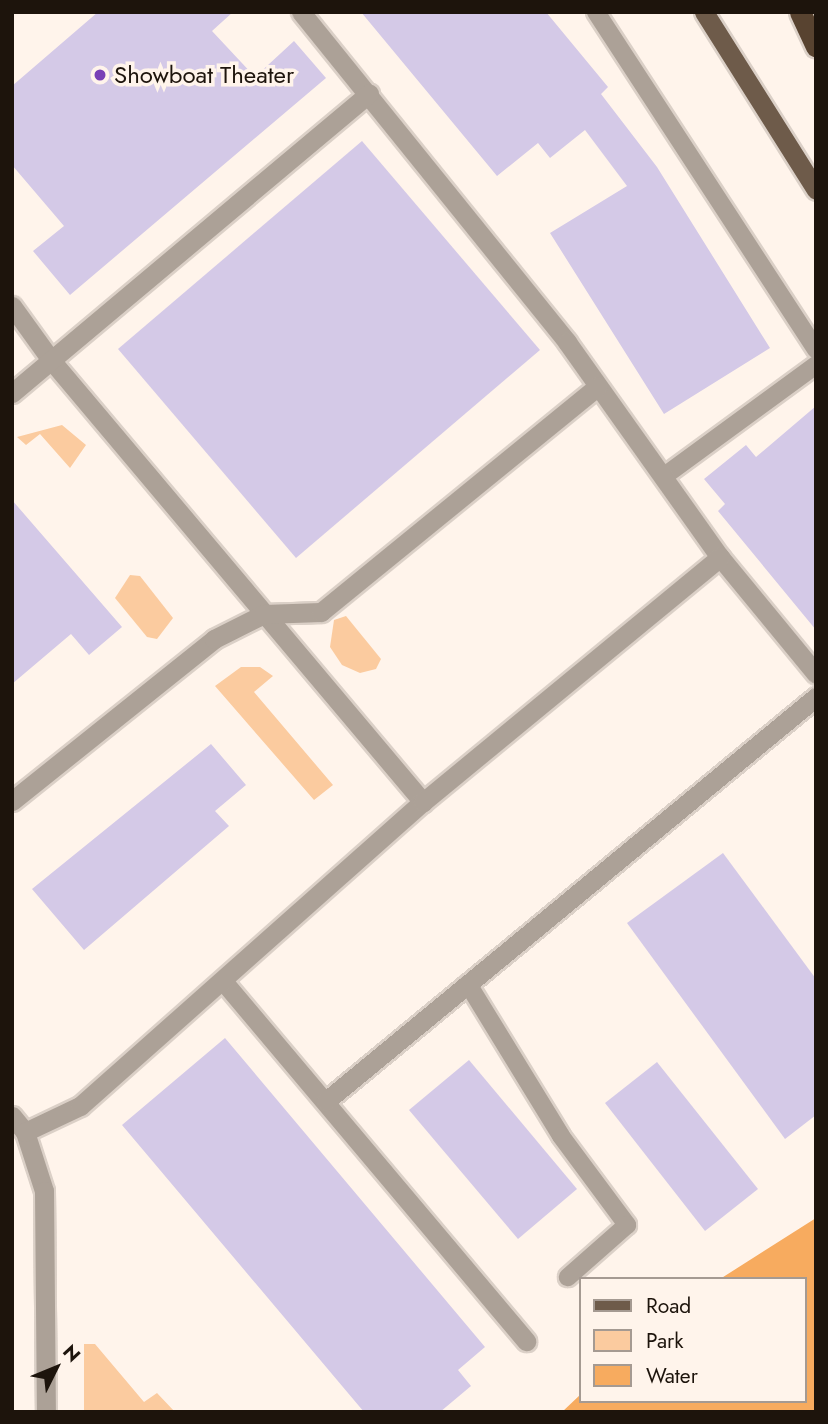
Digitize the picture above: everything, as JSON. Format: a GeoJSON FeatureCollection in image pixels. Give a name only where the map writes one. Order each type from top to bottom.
{"type":"FeatureCollection","features":[{"type":"Feature","properties":{"kind":"highway"},"geometry":{"type":"LineString","coordinates":[[800,12],[816,46]]}},
{"type":"Feature","properties":{"kind":"main road"},"geometry":{"type":"LineString","coordinates":[[704,12],[816,190]]}},
{"type":"Feature","properties":{"kind":"main road"},"geometry":{"type":"LineString","coordinates":[[809,12],[816,24]]}},
{"type":"Feature","properties":{"kind":"street"},"geometry":{"type":"LineString","coordinates":[[301,12],[369,93],[598,386],[720,557],[816,674]]}},
{"type":"Feature","properties":{"kind":"street"},"geometry":{"type":"LineString","coordinates":[[12,393],[369,93]]}},
{"type":"Feature","properties":{"kind":"street"},"geometry":{"type":"LineString","coordinates":[[12,306],[51,360],[424,802]]}},
{"type":"Feature","properties":{"kind":"street"},"geometry":{"type":"LineString","coordinates":[[12,801],[214,639],[264,614],[321,612],[598,386]]}},
{"type":"Feature","properties":{"kind":"street"},"geometry":{"type":"LineString","coordinates":[[46,1412],[44,1191],[18,1124],[80,1106],[424,802],[720,557]]}},
{"type":"Feature","properties":{"kind":"street"},"geometry":{"type":"LineString","coordinates":[[326,1101],[816,698]]}},
{"type":"Feature","properties":{"kind":"street"},"geometry":{"type":"LineString","coordinates":[[223,981],[526,1341]]}},
{"type":"Feature","properties":{"kind":"lane"},"geometry":{"type":"LineString","coordinates":[[596,12],[816,350]]}},
{"type":"Feature","properties":{"kind":"lane"},"geometry":{"type":"LineString","coordinates":[[663,477],[816,365]]}},
{"type":"Feature","properties":{"kind":"lane"},"geometry":{"type":"LineString","coordinates":[[468,984],[561,1136],[627,1226],[568,1277]]}},
{"type":"Feature","properties":{"kind":"green space"},"geometry":{"type":"Polygon","coordinates":[[[62,425],[86,445],[70,468],[40,434],[26,445],[17,437],[62,425]]]}},
{"type":"Feature","properties":{"kind":"green space"},"geometry":{"type":"Polygon","coordinates":[[[130,575],[140,576],[173,618],[157,639],[147,637],[115,598],[130,575]]]}},
{"type":"Feature","properties":{"kind":"green space"},"geometry":{"type":"Polygon","coordinates":[[[346,616],[381,659],[376,669],[360,673],[342,665],[330,647],[334,620],[346,616]]]}},
{"type":"Feature","properties":{"kind":"green space"},"geometry":{"type":"Polygon","coordinates":[[[241,667],[260,667],[273,676],[254,692],[333,785],[314,800],[215,686],[241,667]]]}},
{"type":"Feature","properties":{"kind":"green space"},"geometry":{"type":"Polygon","coordinates":[[[84,1344],[95,1344],[144,1402],[157,1393],[175,1412],[84,1412],[84,1344]]]}},
{"type":"Feature","properties":{"kind":"water"},"geometry":{"type":"Polygon","coordinates":[[[816,1218],[816,1412],[562,1412],[580,1395],[580,1403],[807,1403],[807,1277],[723,1277],[816,1218]]]}},
{"type":"Feature","properties":{"kind":"building"},"geometry":{"type":"Polygon","coordinates":[[[98,12],[233,12],[212,31],[255,77],[294,41],[326,78],[70,295],[33,251],[64,226],[12,165],[12,86],[98,12]]]}},
{"type":"Feature","properties":{"kind":"building"},"geometry":{"type":"Polygon","coordinates":[[[361,12],[546,12],[608,87],[601,94],[657,167],[770,348],[664,414],[550,233],[627,186],[585,130],[550,158],[538,143],[497,176],[361,12]]]}},
{"type":"Feature","properties":{"kind":"building"},"geometry":{"type":"Polygon","coordinates":[[[362,141],[540,350],[296,558],[118,349],[362,141]]]}},
{"type":"Feature","properties":{"kind":"building"},"geometry":{"type":"Polygon","coordinates":[[[816,406],[816,630],[718,511],[725,504],[704,479],[746,445],[756,457],[816,406]]]}},
{"type":"Feature","properties":{"kind":"building"},"geometry":{"type":"Polygon","coordinates":[[[12,500],[122,627],[89,655],[71,634],[12,684],[12,500]]]}},
{"type":"Feature","properties":{"kind":"building"},"geometry":{"type":"Polygon","coordinates":[[[211,744],[246,785],[215,811],[229,826],[84,950],[32,889],[211,744]]]}},
{"type":"Feature","properties":{"kind":"building"},"geometry":{"type":"Polygon","coordinates":[[[723,853],[816,979],[816,1115],[785,1139],[627,923],[723,853]]]}},
{"type":"Feature","properties":{"kind":"building"},"geometry":{"type":"Polygon","coordinates":[[[225,1038],[485,1347],[458,1370],[471,1386],[440,1412],[364,1412],[122,1125],[225,1038]]]}},
{"type":"Feature","properties":{"kind":"building"},"geometry":{"type":"Polygon","coordinates":[[[469,1060],[577,1189],[518,1239],[409,1110],[469,1060]]]}},
{"type":"Feature","properties":{"kind":"building"},"geometry":{"type":"Polygon","coordinates":[[[657,1062],[758,1189],[705,1231],[605,1103],[657,1062]]]}},
{"type":"Feature","properties":{"kind":"place","name":"Showboat Theater"},"geometry":{"type":"Point","coordinates":[100,75]}}]}
